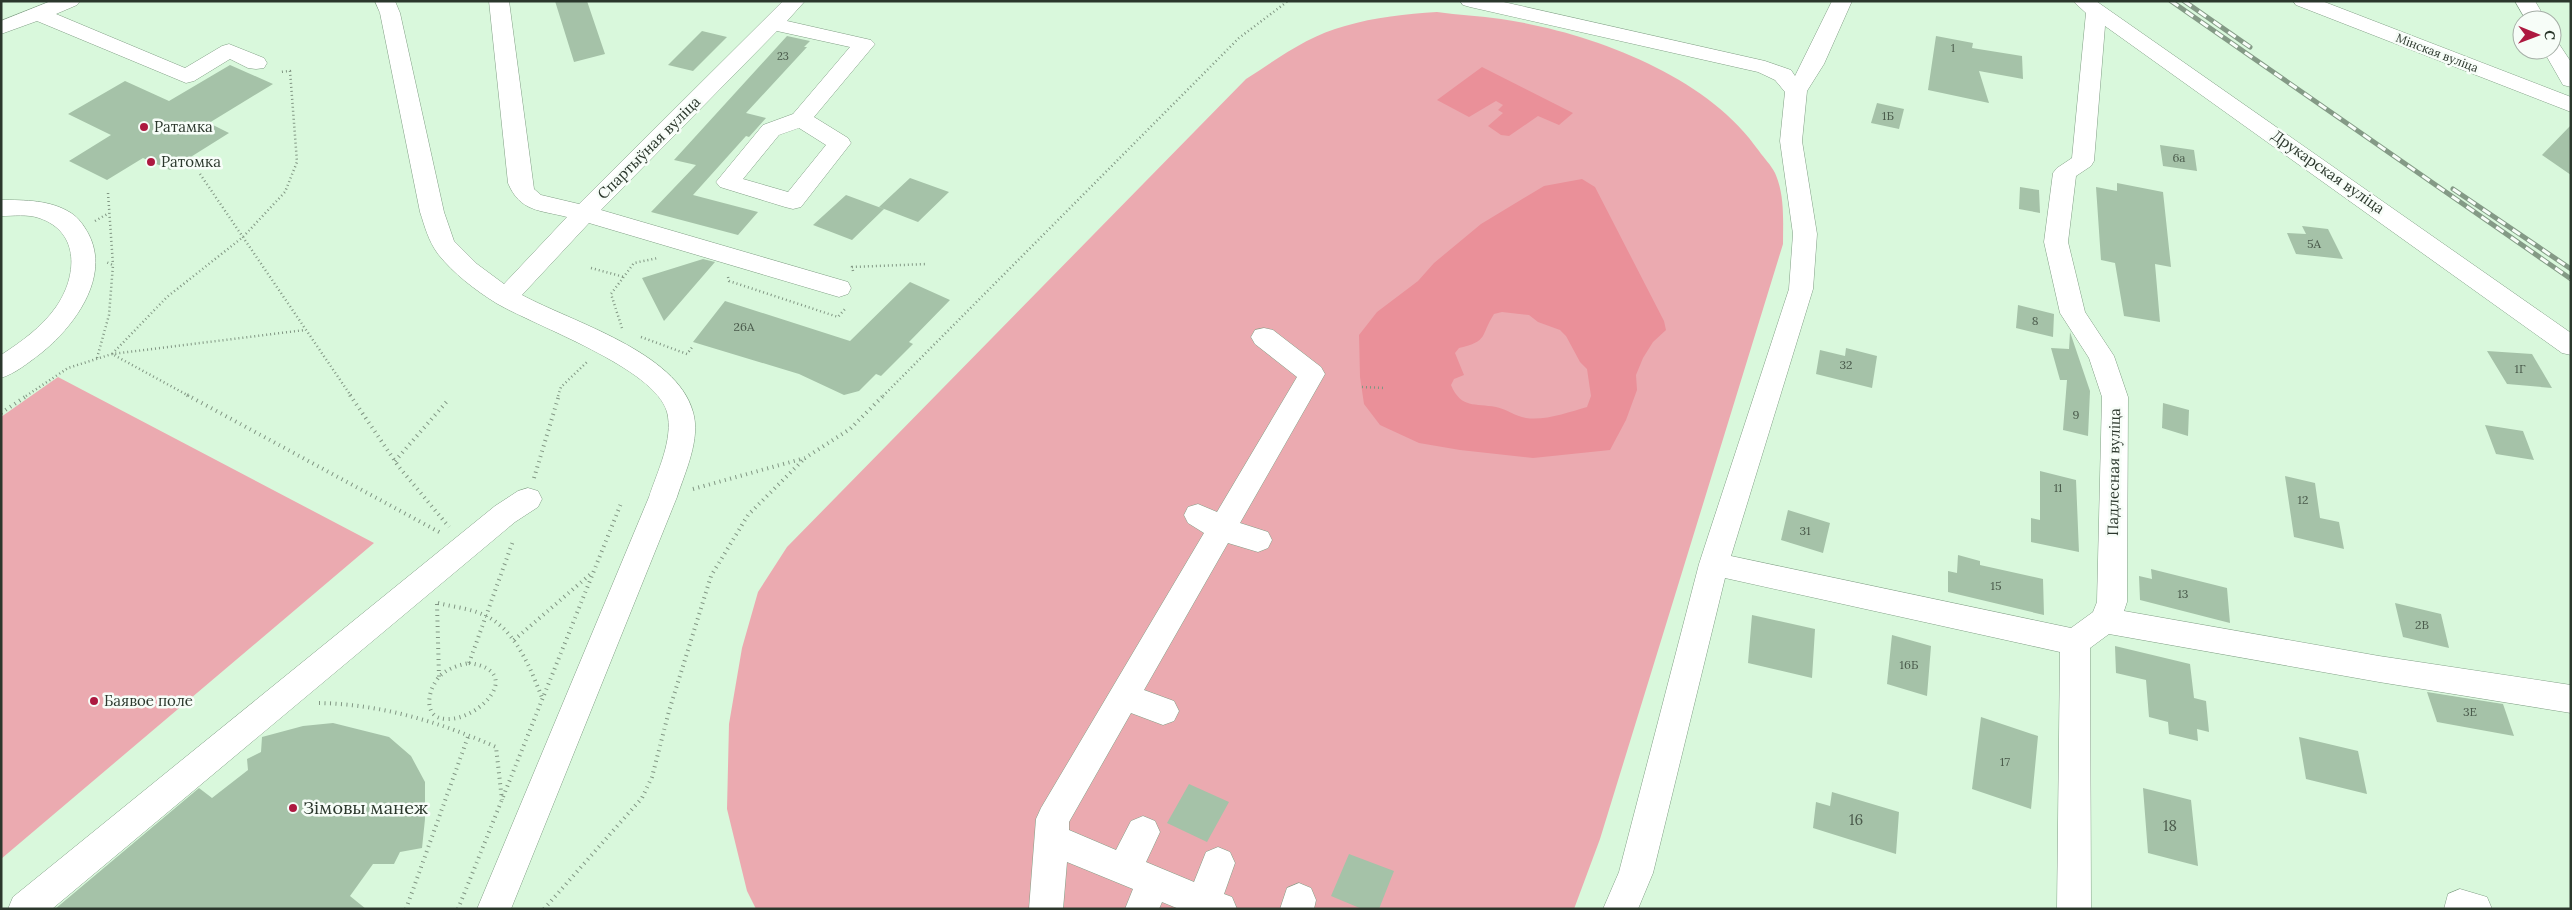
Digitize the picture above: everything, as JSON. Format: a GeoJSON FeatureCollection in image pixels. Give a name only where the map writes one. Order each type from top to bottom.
{"type":"FeatureCollection","features":[{"type":"Feature","properties":{"kind":"street"},"geometry":{"type":"LineString","coordinates":[[1,28],[70,1]]}},
{"type":"Feature","properties":{"kind":"street"},"geometry":{"type":"LineString","coordinates":[[385,1],[390,13],[432,212],[440,237],[456,258],[506,297],[613,338],[647,370],[663,382],[672,394],[680,411],[677,449],[664,497],[494,909]]}},
{"type":"Feature","properties":{"kind":"street"},"geometry":{"type":"LineString","coordinates":[[499,1],[520,183],[524,193],[533,201],[584,213],[847,290]]}},
{"type":"Feature","properties":{"kind":"street","name":"Спартыўная вуліца"},"geometry":{"type":"LineString","coordinates":[[506,297],[584,213],[795,1]]}},
{"type":"Feature","properties":{"kind":"street"},"geometry":{"type":"LineString","coordinates":[[1470,1],[1765,66],[1783,75],[1796,91]]}},
{"type":"Feature","properties":{"kind":"street"},"geometry":{"type":"LineString","coordinates":[[1620,909],[1636,873],[1714,564],[1801,289],[1805,234],[1790,141],[1796,91],[1813,64],[1842,1]]}},
{"type":"Feature","properties":{"kind":"street","name":"Мінская вуліца"},"geometry":{"type":"LineString","coordinates":[[2303,1],[2571,105]]}},
{"type":"Feature","properties":{"kind":"street","name":"Друкарская вуліца"},"geometry":{"type":"LineString","coordinates":[[2089,6],[2379,208],[2571,346]]}},
{"type":"Feature","properties":{"kind":"street","name":"Падлесная вуліца"},"geometry":{"type":"LineString","coordinates":[[2089,6],[2083,161],[2065,173],[2056,242],[2074,313],[2100,356],[2115,397],[2112,602],[2105,620]]}},
{"type":"Feature","properties":{"kind":"street"},"geometry":{"type":"LineString","coordinates":[[38,14],[186,76],[229,50],[256,63]]}},
{"type":"Feature","properties":{"kind":"street"},"geometry":{"type":"LineString","coordinates":[[772,24],[864,44],[801,119],[771,130],[728,182],[793,201],[840,143],[801,119]]}},
{"type":"Feature","properties":{"kind":"street"},"geometry":{"type":"LineString","coordinates":[[2559,60],[2571,80]]}},
{"type":"Feature","properties":{"kind":"street"},"geometry":{"type":"LineString","coordinates":[[1,208],[29,208],[48,212],[61,218],[75,232],[84,250],[82,281],[64,314],[28,350],[1,368]]}},
{"type":"Feature","properties":{"kind":"street"},"geometry":{"type":"LineString","coordinates":[[1046,909],[1053,819],[1074,763],[1124,697],[1210,522],[1312,374],[1264,337]]}},
{"type":"Feature","properties":{"kind":"street"},"geometry":{"type":"LineString","coordinates":[[25,909],[466,546],[528,499]]}},
{"type":"Feature","properties":{"kind":"street"},"geometry":{"type":"LineString","coordinates":[[1210,522],[1258,540]]}},
{"type":"Feature","properties":{"kind":"street"},"geometry":{"type":"LineString","coordinates":[[1714,564],[2075,642],[2105,620],[2369,667],[2571,699]]}},
{"type":"Feature","properties":{"kind":"street"},"geometry":{"type":"LineString","coordinates":[[2074,909],[2075,642]]}},
{"type":"Feature","properties":{"kind":"street"},"geometry":{"type":"LineString","coordinates":[[1124,697],[1163,711]]}},
{"type":"Feature","properties":{"kind":"street"},"geometry":{"type":"LineString","coordinates":[[1140,886],[1143,832]]}},
{"type":"Feature","properties":{"kind":"street"},"geometry":{"type":"LineString","coordinates":[[1051,839],[1140,886],[1212,905],[1218,863]]}},
{"type":"Feature","properties":{"kind":"street"},"geometry":{"type":"LineString","coordinates":[[2461,909],[2460,906],[2475,909]]}},
{"type":"Feature","properties":{"kind":"path"},"geometry":{"type":"LineString","coordinates":[[544,909],[642,798],[652,777],[669,711],[711,576],[748,515],[805,458],[850,429],[1239,38],[1288,1]]}},
{"type":"Feature","properties":{"kind":"path"},"geometry":{"type":"LineString","coordinates":[[112,354],[167,297],[243,237],[285,192],[297,162],[290,72],[279,72]]}},
{"type":"Feature","properties":{"kind":"path"},"geometry":{"type":"LineString","coordinates":[[200,174],[395,461],[466,546]]}},
{"type":"Feature","properties":{"kind":"path"},"geometry":{"type":"LineString","coordinates":[[96,358],[109,315],[113,265],[108,193]]}},
{"type":"Feature","properties":{"kind":"path"},"geometry":{"type":"LineString","coordinates":[[84,250],[113,265]]}},
{"type":"Feature","properties":{"kind":"path"},"geometry":{"type":"LineString","coordinates":[[469,663],[528,499],[561,387],[613,338],[611,294],[634,263],[659,258]]}},
{"type":"Feature","properties":{"kind":"path"},"geometry":{"type":"LineString","coordinates":[[726,272],[729,281],[838,317],[852,267],[927,264]]}},
{"type":"Feature","properties":{"kind":"path"},"geometry":{"type":"LineString","coordinates":[[592,268],[624,277]]}},
{"type":"Feature","properties":{"kind":"path"},"geometry":{"type":"LineString","coordinates":[[1,413],[68,368],[96,358],[112,354],[306,330]]}},
{"type":"Feature","properties":{"kind":"path"},"geometry":{"type":"LineString","coordinates":[[632,333],[687,354],[693,346]]}},
{"type":"Feature","properties":{"kind":"path"},"geometry":{"type":"LineString","coordinates":[[112,354],[466,546]]}},
{"type":"Feature","properties":{"kind":"path"},"geometry":{"type":"LineString","coordinates":[[1362,387],[1385,388]]}},
{"type":"Feature","properties":{"kind":"path"},"geometry":{"type":"LineString","coordinates":[[395,461],[449,399]]}},
{"type":"Feature","properties":{"kind":"path"},"geometry":{"type":"LineString","coordinates":[[664,497],[805,458]]}},
{"type":"Feature","properties":{"kind":"path"},"geometry":{"type":"LineString","coordinates":[[458,909],[622,501]]}},
{"type":"Feature","properties":{"kind":"path"},"geometry":{"type":"LineString","coordinates":[[514,640],[595,570]]}},
{"type":"Feature","properties":{"kind":"path"},"geometry":{"type":"LineString","coordinates":[[436,571],[439,677]]}},
{"type":"Feature","properties":{"kind":"path"},"geometry":{"type":"LineString","coordinates":[[437,603],[486,616],[514,640],[531,670],[543,700]]}},
{"type":"Feature","properties":{"kind":"path"},"geometry":{"type":"LineString","coordinates":[[469,663],[488,665],[493,671],[496,678],[491,696],[474,712],[452,719],[442,718],[430,709],[428,702],[433,685],[439,677],[458,665],[469,663]]}},
{"type":"Feature","properties":{"kind":"path"},"geometry":{"type":"LineString","coordinates":[[314,704],[331,703],[438,725],[469,734],[496,747],[502,800]]}},
{"type":"Feature","properties":{"kind":"path"},"geometry":{"type":"LineString","coordinates":[[438,725],[442,718]]}},
{"type":"Feature","properties":{"kind":"path"},"geometry":{"type":"LineString","coordinates":[[406,909],[469,734]]}},
{"type":"Feature","properties":{"kind":"shaded area"},"geometry":{"type":"Polygon","coordinates":[[[1437,12],[1501,19],[1572,34],[1644,61],[1678,79],[1709,100],[1737,124],[1773,170],[1778,181],[1782,199],[1783,244],[1600,839],[1574,909],[756,909],[747,891],[727,809],[729,724],[742,648],[758,592],[787,547],[1246,79],[1306,41],[1332,30],[1379,18],[1437,12]]]}},
{"type":"Feature","properties":{"kind":"shaded area"},"geometry":{"type":"Polygon","coordinates":[[[1482,67],[1573,113],[1559,125],[1538,116],[1509,136],[1501,135],[1488,126],[1503,113],[1498,110],[1503,105],[1496,101],[1469,117],[1437,100],[1482,67]]]}},
{"type":"Feature","properties":{"kind":"shaded area"},"geometry":{"type":"Polygon","coordinates":[[[1582,179],[1595,187],[1664,321],[1666,330],[1653,342],[1643,358],[1636,375],[1637,390],[1626,420],[1610,450],[1533,458],[1460,450],[1419,443],[1380,425],[1364,404],[1360,377],[1359,335],[1377,312],[1418,281],[1434,263],[1481,224],[1544,186],[1582,179]],[[1502,312],[1494,314],[1480,340],[1459,348],[1455,353],[1464,375],[1454,379],[1451,385],[1455,393],[1459,398],[1469,403],[1496,407],[1518,416],[1533,419],[1549,417],[1587,407],[1591,396],[1587,369],[1580,362],[1566,336],[1560,330],[1538,322],[1529,315],[1502,312]]]}},
{"type":"Feature","properties":{"kind":"shaded area","name":"Баявое поле"},"geometry":{"type":"Polygon","coordinates":[[[58,377],[374,543],[1,859],[1,417],[58,377]]]}},
{"type":"Feature","properties":{"kind":"building"},"geometry":{"type":"Polygon","coordinates":[[[555,1],[587,1],[605,54],[574,62],[555,1]]]}},
{"type":"Feature","properties":{"kind":"building"},"geometry":{"type":"Polygon","coordinates":[[[702,31],[727,37],[693,71],[668,65],[702,31]]]}},
{"type":"Feature","properties":{"kind":"building"},"geometry":{"type":"Polygon","coordinates":[[[787,36],[810,41],[804,47],[807,47],[746,113],[766,118],[749,137],[746,136],[693,195],[758,212],[738,235],[651,212],[696,165],[674,160],[787,36]]]}},
{"type":"Feature","properties":{"kind":"building"},"geometry":{"type":"Polygon","coordinates":[[[1936,36],[1973,43],[1972,48],[2022,56],[2023,79],[1979,71],[1989,103],[1928,90],[1936,36]]]}},
{"type":"Feature","properties":{"kind":"building"},"geometry":{"type":"Polygon","coordinates":[[[230,65],[273,84],[209,123],[229,133],[170,170],[143,158],[107,180],[69,161],[111,135],[68,114],[125,81],[169,101],[230,65]]]}},
{"type":"Feature","properties":{"kind":"building"},"geometry":{"type":"Polygon","coordinates":[[[1877,103],[1904,109],[1899,129],[1871,123],[1877,103]]]}},
{"type":"Feature","properties":{"kind":"building"},"geometry":{"type":"Polygon","coordinates":[[[2571,125],[2571,175],[2542,155],[2571,125]]]}},
{"type":"Feature","properties":{"kind":"building"},"geometry":{"type":"Polygon","coordinates":[[[2160,145],[2194,150],[2197,171],[2163,166],[2160,145]]]}},
{"type":"Feature","properties":{"kind":"building"},"geometry":{"type":"Polygon","coordinates":[[[910,178],[949,192],[918,222],[879,207],[910,178]]]}},
{"type":"Feature","properties":{"kind":"building"},"geometry":{"type":"Polygon","coordinates":[[[2117,183],[2163,192],[2171,267],[2155,264],[2160,322],[2124,316],[2115,263],[2101,260],[2096,187],[2117,191],[2117,183]]]}},
{"type":"Feature","properties":{"kind":"building"},"geometry":{"type":"Polygon","coordinates":[[[2020,187],[2039,190],[2040,213],[2019,209],[2020,187]]]}},
{"type":"Feature","properties":{"kind":"building"},"geometry":{"type":"Polygon","coordinates":[[[846,195],[884,209],[852,240],[813,225],[846,195]]]}},
{"type":"Feature","properties":{"kind":"building"},"geometry":{"type":"Polygon","coordinates":[[[2302,226],[2328,229],[2343,259],[2296,254],[2287,233],[2306,234],[2302,226]]]}},
{"type":"Feature","properties":{"kind":"building"},"geometry":{"type":"Polygon","coordinates":[[[703,259],[715,262],[664,321],[642,278],[703,259]]]}},
{"type":"Feature","properties":{"kind":"building"},"geometry":{"type":"Polygon","coordinates":[[[910,282],[950,300],[909,342],[913,344],[881,376],[876,374],[859,391],[844,395],[799,374],[693,342],[725,301],[850,341],[910,282]]]}},
{"type":"Feature","properties":{"kind":"building"},"geometry":{"type":"Polygon","coordinates":[[[2018,305],[2054,314],[2053,337],[2016,328],[2018,305]]]}},
{"type":"Feature","properties":{"kind":"building"},"geometry":{"type":"Polygon","coordinates":[[[2070,332],[2090,391],[2088,436],[2063,430],[2067,380],[2060,380],[2051,348],[2069,349],[2070,332]]]}},
{"type":"Feature","properties":{"kind":"building"},"geometry":{"type":"Polygon","coordinates":[[[1846,348],[1877,356],[1872,388],[1816,374],[1820,350],[1845,356],[1846,348]]]}},
{"type":"Feature","properties":{"kind":"building"},"geometry":{"type":"Polygon","coordinates":[[[2487,351],[2532,354],[2552,388],[2507,384],[2487,351]]]}},
{"type":"Feature","properties":{"kind":"building"},"geometry":{"type":"Polygon","coordinates":[[[2163,403],[2189,410],[2188,436],[2162,428],[2163,403]]]}},
{"type":"Feature","properties":{"kind":"building"},"geometry":{"type":"Polygon","coordinates":[[[2485,425],[2523,431],[2534,460],[2496,454],[2485,425]]]}},
{"type":"Feature","properties":{"kind":"building"},"geometry":{"type":"Polygon","coordinates":[[[2040,471],[2076,480],[2079,552],[2031,542],[2031,518],[2040,520],[2040,471]]]}},
{"type":"Feature","properties":{"kind":"building"},"geometry":{"type":"Polygon","coordinates":[[[2285,476],[2315,483],[2320,518],[2339,522],[2344,549],[2294,537],[2285,476]]]}},
{"type":"Feature","properties":{"kind":"building"},"geometry":{"type":"Polygon","coordinates":[[[1788,510],[1830,523],[1823,553],[1781,540],[1788,510]]]}},
{"type":"Feature","properties":{"kind":"building"},"geometry":{"type":"Polygon","coordinates":[[[1958,555],[1980,561],[1980,565],[2043,579],[2044,615],[1948,592],[1948,571],[1957,573],[1958,555]]]}},
{"type":"Feature","properties":{"kind":"building"},"geometry":{"type":"Polygon","coordinates":[[[2151,569],[2227,588],[2230,623],[2140,600],[2139,576],[2152,579],[2151,569]]]}},
{"type":"Feature","properties":{"kind":"building"},"geometry":{"type":"Polygon","coordinates":[[[2395,603],[2441,614],[2449,648],[2403,637],[2395,603]]]}},
{"type":"Feature","properties":{"kind":"building"},"geometry":{"type":"Polygon","coordinates":[[[1752,615],[1815,629],[1812,678],[1748,663],[1752,615]]]}},
{"type":"Feature","properties":{"kind":"building"},"geometry":{"type":"Polygon","coordinates":[[[1892,635],[1931,646],[1927,696],[1887,684],[1892,635]]]}},
{"type":"Feature","properties":{"kind":"building"},"geometry":{"type":"Polygon","coordinates":[[[2115,646],[2190,664],[2194,698],[2206,701],[2209,732],[2197,729],[2198,741],[2169,734],[2168,722],[2149,717],[2146,680],[2116,673],[2115,646]]]}},
{"type":"Feature","properties":{"kind":"building"},"geometry":{"type":"Polygon","coordinates":[[[2427,692],[2503,704],[2514,736],[2437,722],[2427,692]]]}},
{"type":"Feature","properties":{"kind":"building"},"geometry":{"type":"Polygon","coordinates":[[[1981,717],[2038,736],[2031,809],[1972,789],[1981,717]]]}},
{"type":"Feature","properties":{"kind":"building","name":"Зімовы манеж"},"geometry":{"type":"Polygon","coordinates":[[[333,723],[389,737],[411,756],[425,782],[425,819],[422,848],[400,852],[394,864],[373,864],[350,896],[366,909],[55,909],[199,788],[212,798],[248,770],[247,759],[261,752],[262,737],[303,726],[333,723]]]}},
{"type":"Feature","properties":{"kind":"building"},"geometry":{"type":"Polygon","coordinates":[[[2299,737],[2358,751],[2367,794],[2306,779],[2299,737]]]}},
{"type":"Feature","properties":{"kind":"building"},"geometry":{"type":"Polygon","coordinates":[[[1189,784],[1229,802],[1207,842],[1167,823],[1189,784]]]}},
{"type":"Feature","properties":{"kind":"building"},"geometry":{"type":"Polygon","coordinates":[[[2143,788],[2191,800],[2198,866],[2148,853],[2143,788]]]}},
{"type":"Feature","properties":{"kind":"building"},"geometry":{"type":"Polygon","coordinates":[[[1832,792],[1899,812],[1896,854],[1813,828],[1816,802],[1830,806],[1832,792]]]}},
{"type":"Feature","properties":{"kind":"building"},"geometry":{"type":"Polygon","coordinates":[[[1349,854],[1394,871],[1379,909],[1362,909],[1331,896],[1349,854]]]}},
{"type":"Feature","properties":{"kind":"railway"},"geometry":{"type":"LineString","coordinates":[[2171,1],[2571,279]]}},
{"type":"Feature","properties":{"kind":"railway"},"geometry":{"type":"LineString","coordinates":[[2184,1],[2250,47]]}},
{"type":"Feature","properties":{"kind":"railway"},"geometry":{"type":"LineString","coordinates":[[2453,189],[2571,269]]}},
{"type":"Feature","properties":{"kind":"place","name":"Ратамка"},"geometry":{"type":"Point","coordinates":[144,127]}},
{"type":"Feature","properties":{"kind":"place","name":"Ратомка"},"geometry":{"type":"Point","coordinates":[151,162]}},
{"type":"Feature","properties":{"kind":"place","name":"Баявое поле"},"geometry":{"type":"Point","coordinates":[94,701]}},
{"type":"Feature","properties":{"kind":"place","name":"Зімовы манеж"},"geometry":{"type":"Point","coordinates":[293,808]}}]}
